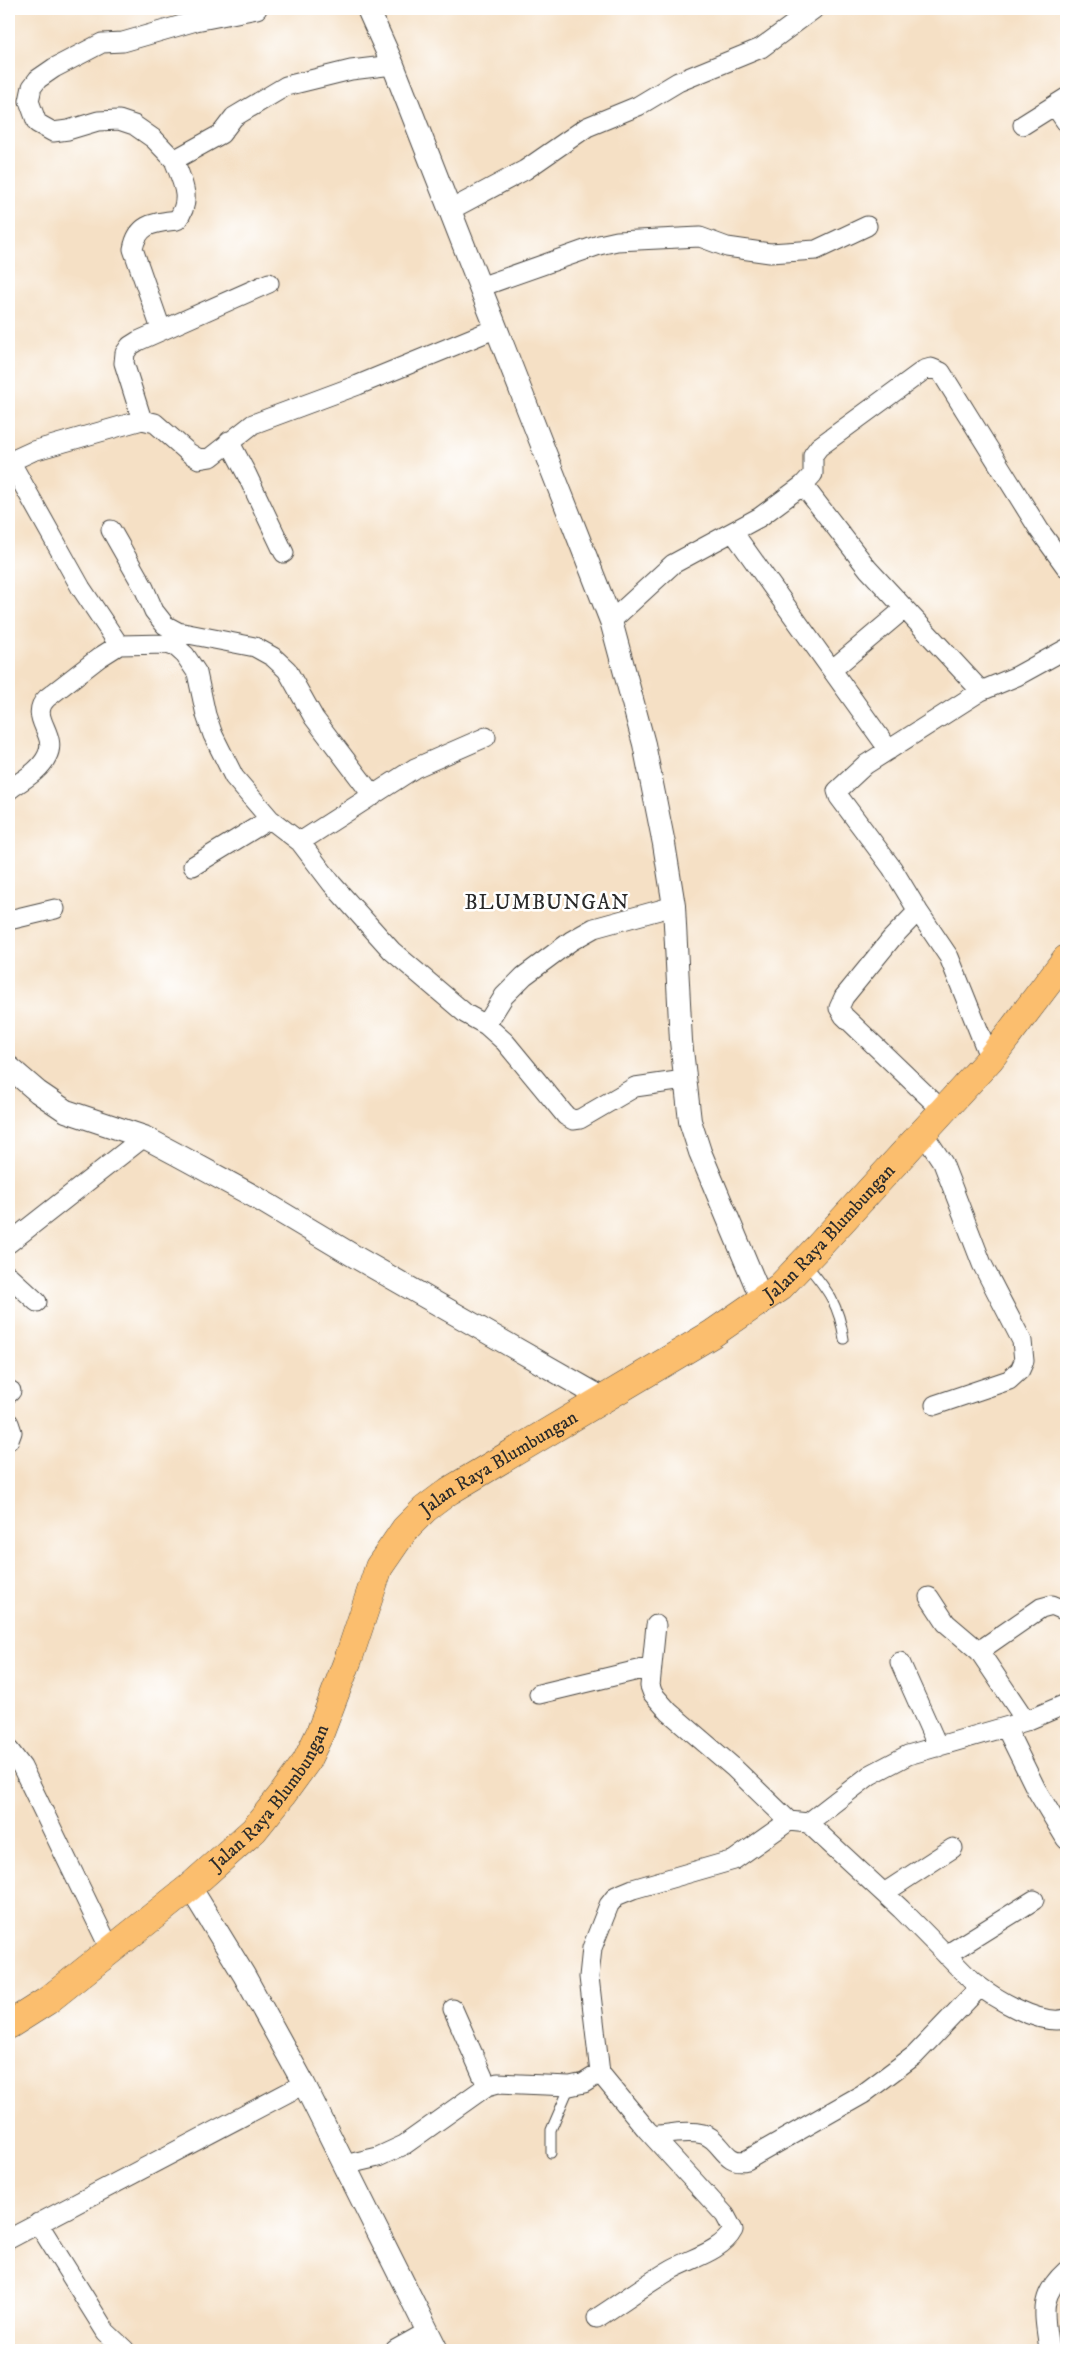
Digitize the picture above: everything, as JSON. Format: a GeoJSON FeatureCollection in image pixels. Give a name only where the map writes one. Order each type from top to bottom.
{"type":"FeatureCollection","features":[{"type":"Feature","properties":{"kind":"main road","name":"Jalan Raya Blumbungan"},"geometry":{"type":"LineString","coordinates":[[9,2025],[47,2001],[111,1951],[190,1887],[254,1830],[306,1762],[334,1698],[379,1567],[405,1529],[425,1509],[449,1491],[712,1334],[780,1287],[990,1059],[1066,959]]}},
{"type":"Feature","properties":{"kind":"street"},"geometry":{"type":"LineString","coordinates":[[161,329],[133,249],[135,240],[140,232],[151,223],[177,220],[184,211],[186,195],[174,160],[154,139],[134,125],[119,120],[98,121],[68,130],[53,132],[37,123],[29,101],[32,87],[38,79],[54,68],[102,43],[123,42],[196,21],[257,9]]}},
{"type":"Feature","properties":{"kind":"street"},"geometry":{"type":"LineString","coordinates":[[368,9],[393,65],[611,621],[632,694],[654,783],[674,906],[684,1080],[690,1121],[700,1152],[762,1300]]}},
{"type":"Feature","properties":{"kind":"street"},"geometry":{"type":"LineString","coordinates":[[450,210],[525,170],[587,127],[638,106],[678,82],[761,48],[814,9]]}},
{"type":"Feature","properties":{"kind":"street"},"geometry":{"type":"LineString","coordinates":[[174,160],[221,134],[239,113],[286,86],[351,70],[393,65]]}},
{"type":"Feature","properties":{"kind":"street"},"geometry":{"type":"LineString","coordinates":[[1023,125],[1061,102],[1066,122]]}},
{"type":"Feature","properties":{"kind":"street"},"geometry":{"type":"LineString","coordinates":[[480,286],[599,245],[617,241],[700,237],[727,247],[770,253],[816,250],[867,226]]}},
{"type":"Feature","properties":{"kind":"street"},"geometry":{"type":"LineString","coordinates":[[142,420],[124,363],[125,353],[130,346],[161,329],[269,283]]}},
{"type":"Feature","properties":{"kind":"street"},"geometry":{"type":"LineString","coordinates":[[119,645],[81,588],[9,462],[33,451],[142,420],[155,423],[189,453],[199,459],[211,457],[252,424],[358,385],[497,328]]}},
{"type":"Feature","properties":{"kind":"street"},"geometry":{"type":"LineString","coordinates":[[611,621],[673,564],[760,517],[803,485],[813,474],[813,455],[819,447],[924,370],[937,368],[1040,531],[1066,567]]}},
{"type":"Feature","properties":{"kind":"street"},"geometry":{"type":"LineString","coordinates":[[229,441],[284,554]]}},
{"type":"Feature","properties":{"kind":"street"},"geometry":{"type":"LineString","coordinates":[[803,485],[838,533],[904,609],[980,691]]}},
{"type":"Feature","properties":{"kind":"street"},"geometry":{"type":"LineString","coordinates":[[111,530],[144,588],[154,611],[165,624],[178,632],[254,647],[273,657],[287,670],[314,718],[373,796]]}},
{"type":"Feature","properties":{"kind":"street"},"geometry":{"type":"LineString","coordinates":[[733,532],[833,669],[889,750]]}},
{"type":"Feature","properties":{"kind":"street"},"geometry":{"type":"LineString","coordinates":[[833,669],[904,609]]}},
{"type":"Feature","properties":{"kind":"street"},"geometry":{"type":"LineString","coordinates":[[9,790],[35,771],[48,755],[50,746],[39,712],[41,703],[100,657],[119,645],[167,644],[185,655],[196,673],[213,735],[234,777],[270,819],[300,842],[332,884],[392,951],[466,1014],[486,1025],[505,1042],[566,1116],[573,1120],[580,1119],[635,1087],[684,1080]]}},
{"type":"Feature","properties":{"kind":"street"},"geometry":{"type":"LineString","coordinates":[[990,1059],[949,957],[892,868],[837,793],[844,782],[865,765],[980,691],[1017,676],[1066,649]]}},
{"type":"Feature","properties":{"kind":"street"},"geometry":{"type":"LineString","coordinates":[[300,842],[431,760],[486,737]]}},
{"type":"Feature","properties":{"kind":"street"},"geometry":{"type":"LineString","coordinates":[[193,866],[270,819]]}},
{"type":"Feature","properties":{"kind":"street"},"geometry":{"type":"LineString","coordinates":[[486,1025],[504,996],[524,976],[571,942],[594,928],[674,906]]}},
{"type":"Feature","properties":{"kind":"street"},"geometry":{"type":"LineString","coordinates":[[9,920],[55,910]]}},
{"type":"Feature","properties":{"kind":"street"},"geometry":{"type":"LineString","coordinates":[[918,911],[892,938],[844,997],[839,1008],[844,1016],[943,1111]]}},
{"type":"Feature","properties":{"kind":"street"},"geometry":{"type":"LineString","coordinates":[[9,1067],[38,1092],[66,1110],[144,1137],[257,1198],[359,1259],[604,1398]]}},
{"type":"Feature","properties":{"kind":"street"},"geometry":{"type":"LineString","coordinates":[[923,1133],[943,1163],[982,1264],[1022,1341],[1024,1361],[1020,1370],[1009,1380],[935,1405]]}},
{"type":"Feature","properties":{"kind":"street"},"geometry":{"type":"LineString","coordinates":[[9,1243],[144,1137]]}},
{"type":"Feature","properties":{"kind":"street"},"geometry":{"type":"LineString","coordinates":[[9,1276],[37,1302]]}},
{"type":"Feature","properties":{"kind":"street"},"geometry":{"type":"LineString","coordinates":[[9,1423],[12,1432],[9,1440]]}},
{"type":"Feature","properties":{"kind":"street"},"geometry":{"type":"LineString","coordinates":[[929,1597],[946,1624],[979,1651],[1026,1721]]}},
{"type":"Feature","properties":{"kind":"street"},"geometry":{"type":"LineString","coordinates":[[979,1651],[1041,1608],[1052,1605],[1066,1611]]}},
{"type":"Feature","properties":{"kind":"street"},"geometry":{"type":"LineString","coordinates":[[656,1625],[650,1686],[660,1703],[733,1767],[789,1821],[808,1823],[884,1893],[980,1987],[1040,2020],[1058,2021],[1066,2019]]}},
{"type":"Feature","properties":{"kind":"street"},"geometry":{"type":"LineString","coordinates":[[900,1662],[938,1747]]}},
{"type":"Feature","properties":{"kind":"street"},"geometry":{"type":"LineString","coordinates":[[539,1694],[651,1667]]}},
{"type":"Feature","properties":{"kind":"street"},"geometry":{"type":"LineString","coordinates":[[808,1823],[877,1771],[908,1755],[1006,1728],[1066,1704]]}},
{"type":"Feature","properties":{"kind":"street"},"geometry":{"type":"LineString","coordinates":[[1006,1728],[1036,1789],[1066,1839]]}},
{"type":"Feature","properties":{"kind":"street"},"geometry":{"type":"LineString","coordinates":[[9,1750],[22,1767],[111,1951]]}},
{"type":"Feature","properties":{"kind":"street"},"geometry":{"type":"LineString","coordinates":[[597,2318],[672,2269],[719,2245],[729,2237],[733,2230],[725,2215],[653,2136],[600,2073],[589,1977],[592,1948],[601,1919],[616,1896],[633,1888],[734,1860],[789,1821]]}},
{"type":"Feature","properties":{"kind":"street"},"geometry":{"type":"LineString","coordinates":[[884,1893],[954,1848]]}},
{"type":"Feature","properties":{"kind":"street"},"geometry":{"type":"LineString","coordinates":[[190,1887],[244,1975],[304,2084],[432,2341],[395,2350]]}},
{"type":"Feature","properties":{"kind":"street"},"geometry":{"type":"LineString","coordinates":[[946,1955],[1034,1900]]}},
{"type":"Feature","properties":{"kind":"street"},"geometry":{"type":"LineString","coordinates":[[653,2136],[702,2134],[711,2137],[730,2159],[739,2162],[747,2160],[863,2094],[915,2055],[980,1987]]}},
{"type":"Feature","properties":{"kind":"street"},"geometry":{"type":"LineString","coordinates":[[453,2009],[486,2086]]}},
{"type":"Feature","properties":{"kind":"street"},"geometry":{"type":"LineString","coordinates":[[344,2166],[378,2156],[404,2145],[486,2086],[498,2083],[570,2086],[584,2083],[600,2073]]}},
{"type":"Feature","properties":{"kind":"street"},"geometry":{"type":"LineString","coordinates":[[9,2239],[304,2084]]}},
{"type":"Feature","properties":{"kind":"street"},"geometry":{"type":"LineString","coordinates":[[38,2223],[106,2332],[125,2350]]}},
{"type":"Feature","properties":{"kind":"street"},"geometry":{"type":"LineString","coordinates":[[1049,2350],[1043,2306],[1046,2296],[1057,2279],[1066,2271]]}},
{"type":"Feature","properties":{"kind":"lane"},"geometry":{"type":"LineString","coordinates":[[804,1262],[829,1291],[841,1317],[844,1339]]}},
{"type":"Feature","properties":{"kind":"lane"},"geometry":{"type":"LineString","coordinates":[[551,2153],[551,2130],[570,2086]]}},
{"type":"Feature","properties":{"kind":"district","name":"BLUMBUNGAN"},"geometry":{"type":"Point","coordinates":[547,903]}}]}
